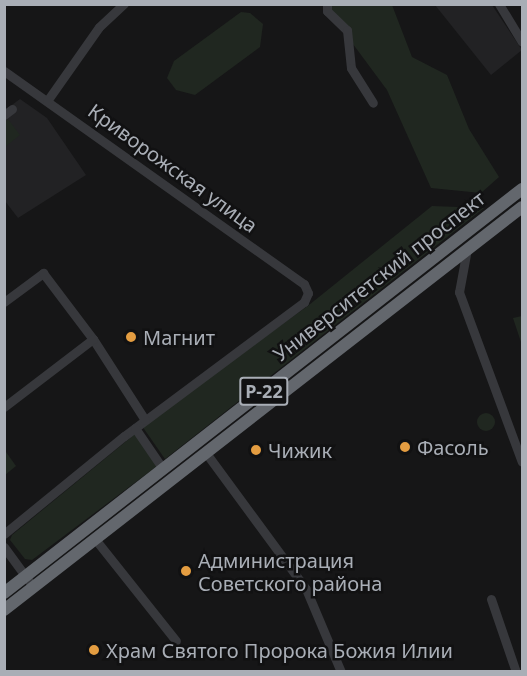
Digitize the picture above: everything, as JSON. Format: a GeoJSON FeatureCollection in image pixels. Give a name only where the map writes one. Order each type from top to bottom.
{"type":"FeatureCollection","features":[{"type":"Feature","properties":{"kind":"highway","name":"Университетский проспект"},"geometry":{"type":"LineString","coordinates":[[4,592],[522,189]]}},
{"type":"Feature","properties":{"kind":"highway","name":"Университетский проспект"},"geometry":{"type":"LineString","coordinates":[[4,610],[522,207]]}},
{"type":"Feature","properties":{"kind":"street"},"geometry":{"type":"LineString","coordinates":[[47,101],[99,27],[124,4]]}},
{"type":"Feature","properties":{"kind":"street"},"geometry":{"type":"LineString","coordinates":[[327,4],[327,11],[347,30],[351,68],[373,102]]}},
{"type":"Feature","properties":{"kind":"street"},"geometry":{"type":"LineString","coordinates":[[499,4],[522,42]]}},
{"type":"Feature","properties":{"kind":"street","name":"Криворожская улица"},"geometry":{"type":"LineString","coordinates":[[4,70],[304,284],[308,293],[304,302]]}},
{"type":"Feature","properties":{"kind":"street"},"geometry":{"type":"LineString","coordinates":[[467,249],[459,292],[522,462]]}},
{"type":"Feature","properties":{"kind":"street"},"geometry":{"type":"LineString","coordinates":[[4,302],[43,273],[93,339],[145,420]]}},
{"type":"Feature","properties":{"kind":"street","name":"Университетский проспект"},"geometry":{"type":"LineString","coordinates":[[4,534],[145,420],[304,302]]}},
{"type":"Feature","properties":{"kind":"street"},"geometry":{"type":"LineString","coordinates":[[4,407],[93,339]]}},
{"type":"Feature","properties":{"kind":"street"},"geometry":{"type":"LineString","coordinates":[[135,428],[164,469]]}},
{"type":"Feature","properties":{"kind":"street"},"geometry":{"type":"LineString","coordinates":[[206,453],[306,589],[341,672]]}},
{"type":"Feature","properties":{"kind":"street"},"geometry":{"type":"LineString","coordinates":[[95,539],[176,641]]}},
{"type":"Feature","properties":{"kind":"street"},"geometry":{"type":"LineString","coordinates":[[4,547],[34,587]]}},
{"type":"Feature","properties":{"kind":"street"},"geometry":{"type":"LineString","coordinates":[[491,599],[516,672]]}},
{"type":"Feature","properties":{"kind":"shaded area"},"geometry":{"type":"Polygon","coordinates":[[[324,5],[392,5],[412,57],[447,75],[469,129],[499,177],[481,193],[431,188],[387,90],[324,5]]]}},
{"type":"Feature","properties":{"kind":"shaded area"},"geometry":{"type":"Polygon","coordinates":[[[435,5],[492,5],[522,50],[491,75],[435,5]]]}},
{"type":"Feature","properties":{"kind":"shaded area"},"geometry":{"type":"Polygon","coordinates":[[[241,12],[250,13],[263,24],[260,47],[195,95],[176,90],[167,78],[174,61],[241,12]]]}},
{"type":"Feature","properties":{"kind":"shaded area"},"geometry":{"type":"Polygon","coordinates":[[[20,99],[47,118],[86,175],[18,218],[5,201],[5,110],[20,99]]]}},
{"type":"Feature","properties":{"kind":"shaded area"},"geometry":{"type":"Polygon","coordinates":[[[8,119],[20,135],[5,147],[5,122],[8,119]]]}},
{"type":"Feature","properties":{"kind":"shaded area"},"geometry":{"type":"Polygon","coordinates":[[[432,206],[484,208],[165,459],[142,426],[309,305],[432,206]]]}},
{"type":"Feature","properties":{"kind":"shaded area"},"geometry":{"type":"Polygon","coordinates":[[[522,316],[522,345],[513,318],[522,316]]]}},
{"type":"Feature","properties":{"kind":"shaded area"},"geometry":{"type":"Polygon","coordinates":[[[486,413],[492,416],[495,422],[492,428],[486,431],[480,428],[477,422],[480,416],[486,413]]]}},
{"type":"Feature","properties":{"kind":"shaded area"},"geometry":{"type":"Polygon","coordinates":[[[135,434],[157,466],[32,560],[25,559],[10,540],[12,535],[135,434]]]}},
{"type":"Feature","properties":{"kind":"shaded area"},"geometry":{"type":"Polygon","coordinates":[[[6,452],[16,466],[5,475],[4,453],[6,452]]]}},
{"type":"Feature","properties":{"kind":"place","name":"Магнит"},"geometry":{"type":"Point","coordinates":[131,337]}},
{"type":"Feature","properties":{"kind":"place","name":"Фасоль"},"geometry":{"type":"Point","coordinates":[405,447]}},
{"type":"Feature","properties":{"kind":"place","name":"Чижик"},"geometry":{"type":"Point","coordinates":[256,450]}},
{"type":"Feature","properties":{"kind":"place","name":"Администрация Советского района"},"geometry":{"type":"Point","coordinates":[186,571]}},
{"type":"Feature","properties":{"kind":"place","name":"Храм Святого Пророка Божия Илии"},"geometry":{"type":"Point","coordinates":[94,650]}}]}
